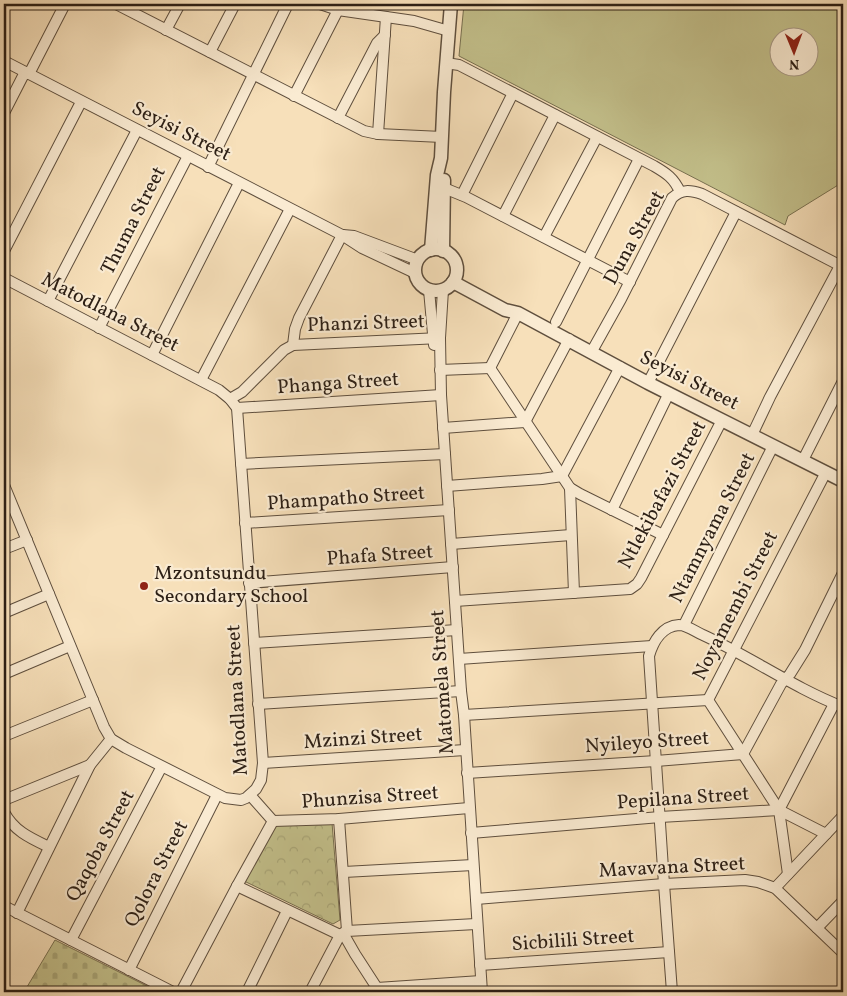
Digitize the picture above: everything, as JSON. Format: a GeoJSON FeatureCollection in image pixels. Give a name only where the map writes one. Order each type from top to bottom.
{"type":"FeatureCollection","features":[{"type":"Feature","properties":{"kind":"street"},"geometry":{"type":"LineString","coordinates":[[4,113],[65,4]]}},
{"type":"Feature","properties":{"kind":"street"},"geometry":{"type":"LineString","coordinates":[[166,30],[180,4]]}},
{"type":"Feature","properties":{"kind":"street"},"geometry":{"type":"LineString","coordinates":[[210,52],[235,4]]}},
{"type":"Feature","properties":{"kind":"street"},"geometry":{"type":"LineString","coordinates":[[208,167],[288,4]]}},
{"type":"Feature","properties":{"kind":"street"},"geometry":{"type":"LineString","coordinates":[[320,4],[338,10],[414,21],[449,31]]}},
{"type":"Feature","properties":{"kind":"street"},"geometry":{"type":"LineString","coordinates":[[437,250],[444,188],[441,158],[446,63],[452,4]]}},
{"type":"Feature","properties":{"kind":"street"},"geometry":{"type":"LineString","coordinates":[[122,5],[166,30],[364,131],[378,134],[442,138]]}},
{"type":"Feature","properties":{"kind":"street"},"geometry":{"type":"LineString","coordinates":[[294,96],[338,10]]}},
{"type":"Feature","properties":{"kind":"street"},"geometry":{"type":"LineString","coordinates":[[378,134],[386,17]]}},
{"type":"Feature","properties":{"kind":"street"},"geometry":{"type":"LineString","coordinates":[[338,118],[377,44],[385,35]]}},
{"type":"Feature","properties":{"kind":"street","name":"Seyisi Street"},"geometry":{"type":"LineString","coordinates":[[4,61],[415,274]]}},
{"type":"Feature","properties":{"kind":"street"},"geometry":{"type":"LineString","coordinates":[[446,63],[459,65],[640,158],[670,176],[676,182],[680,192]]}},
{"type":"Feature","properties":{"kind":"street"},"geometry":{"type":"LineString","coordinates":[[462,195],[513,93]]}},
{"type":"Feature","properties":{"kind":"street"},"geometry":{"type":"LineString","coordinates":[[4,252],[81,102]]}},
{"type":"Feature","properties":{"kind":"street"},"geometry":{"type":"LineString","coordinates":[[503,216],[555,115]]}},
{"type":"Feature","properties":{"kind":"street"},"geometry":{"type":"LineString","coordinates":[[48,301],[137,130]]}},
{"type":"Feature","properties":{"kind":"street"},"geometry":{"type":"LineString","coordinates":[[544,237],[598,137]]}},
{"type":"Feature","properties":{"kind":"street","name":"Thuma Street"},"geometry":{"type":"LineString","coordinates":[[98,328],[188,156]]}},
{"type":"Feature","properties":{"kind":"street"},"geometry":{"type":"LineString","coordinates":[[437,250],[436,175],[441,158]]}},
{"type":"Feature","properties":{"kind":"street"},"geometry":{"type":"LineString","coordinates":[[556,322],[640,158]]}},
{"type":"Feature","properties":{"kind":"street"},"geometry":{"type":"LineString","coordinates":[[152,355],[239,183]]}},
{"type":"Feature","properties":{"kind":"street"},"geometry":{"type":"LineString","coordinates":[[444,188],[462,195],[630,282]]}},
{"type":"Feature","properties":{"kind":"street","name":"Duna Street"},"geometry":{"type":"LineString","coordinates":[[592,352],[672,198],[680,192],[688,190],[702,194],[842,264]]}},
{"type":"Feature","properties":{"kind":"street"},"geometry":{"type":"LineString","coordinates":[[201,380],[290,209]]}},
{"type":"Feature","properties":{"kind":"street"},"geometry":{"type":"LineString","coordinates":[[648,382],[736,212]]}},
{"type":"Feature","properties":{"kind":"street","name":"Seyisi Street"},"geometry":{"type":"LineString","coordinates":[[342,235],[354,236],[418,260]]}},
{"type":"Feature","properties":{"kind":"street","name":"Phanzi Street"},"geometry":{"type":"LineString","coordinates":[[293,345],[295,329],[299,318],[342,235]]}},
{"type":"Feature","properties":{"kind":"street"},"geometry":{"type":"LineString","coordinates":[[437,250],[453,258],[457,270],[453,282],[443,290],[430,290],[418,282],[415,274],[418,260],[422,254],[437,250]]}},
{"type":"Feature","properties":{"kind":"street"},"geometry":{"type":"LineString","coordinates":[[752,435],[770,397],[842,264]]}},
{"type":"Feature","properties":{"kind":"street","name":"Seyisi Street"},"geometry":{"type":"LineString","coordinates":[[457,270],[470,282],[510,305],[518,313]]}},
{"type":"Feature","properties":{"kind":"street","name":"Matodlana Street"},"geometry":{"type":"LineString","coordinates":[[4,278],[219,390],[237,408],[263,763],[260,785],[250,795],[237,800],[225,798],[161,768],[111,739]]}},
{"type":"Feature","properties":{"kind":"street","name":"Seyisi Street"},"geometry":{"type":"LineString","coordinates":[[453,282],[506,310],[518,313],[569,339],[669,393],[843,481]]}},
{"type":"Feature","properties":{"kind":"street","name":"Matomela Street"},"geometry":{"type":"LineString","coordinates":[[430,290],[437,363],[440,370],[482,992]]}},
{"type":"Feature","properties":{"kind":"street","name":"Matomela Street"},"geometry":{"type":"LineString","coordinates":[[436,339],[443,290]]}},
{"type":"Feature","properties":{"kind":"street"},"geometry":{"type":"LineString","coordinates":[[486,368],[518,313]]}},
{"type":"Feature","properties":{"kind":"street","name":"Phanzi Street"},"geometry":{"type":"LineString","coordinates":[[230,399],[242,392],[284,350],[293,345],[436,339]]}},
{"type":"Feature","properties":{"kind":"street"},"geometry":{"type":"LineString","coordinates":[[525,422],[569,339]]}},
{"type":"Feature","properties":{"kind":"street"},"geometry":{"type":"LineString","coordinates":[[447,486],[548,479],[562,476],[620,367]]}},
{"type":"Feature","properties":{"kind":"street"},"geometry":{"type":"LineString","coordinates":[[440,370],[486,368]]}},
{"type":"Feature","properties":{"kind":"street"},"geometry":{"type":"LineString","coordinates":[[486,368],[570,488],[663,535]]}},
{"type":"Feature","properties":{"kind":"street"},"geometry":{"type":"LineString","coordinates":[[803,460],[843,381]]}},
{"type":"Feature","properties":{"kind":"street"},"geometry":{"type":"LineString","coordinates":[[612,510],[669,393]]}},
{"type":"Feature","properties":{"kind":"street","name":"Phanga Street"},"geometry":{"type":"LineString","coordinates":[[237,408],[441,395]]}},
{"type":"Feature","properties":{"kind":"street","name":"Ntlekibafazi Street"},"geometry":{"type":"LineString","coordinates":[[455,600],[630,589],[641,578],[722,420]]}},
{"type":"Feature","properties":{"kind":"street"},"geometry":{"type":"LineString","coordinates":[[443,428],[525,422]]}},
{"type":"Feature","properties":{"kind":"street","name":"Ntamnyama Street"},"geometry":{"type":"LineString","coordinates":[[684,626],[773,446]]}},
{"type":"Feature","properties":{"kind":"street"},"geometry":{"type":"LineString","coordinates":[[241,464],[445,454]]}},
{"type":"Feature","properties":{"kind":"street","name":"Noyamembi Street"},"geometry":{"type":"LineString","coordinates":[[464,715],[708,700],[826,472]]}},
{"type":"Feature","properties":{"kind":"street"},"geometry":{"type":"LineString","coordinates":[[4,486],[70,646],[111,739],[90,765],[17,913]]}},
{"type":"Feature","properties":{"kind":"street"},"geometry":{"type":"LineString","coordinates":[[570,488],[574,593]]}},
{"type":"Feature","properties":{"kind":"street","name":"Phampatho Street"},"geometry":{"type":"LineString","coordinates":[[245,523],[449,510]]}},
{"type":"Feature","properties":{"kind":"street"},"geometry":{"type":"LineString","coordinates":[[451,544],[571,535]]}},
{"type":"Feature","properties":{"kind":"street"},"geometry":{"type":"LineString","coordinates":[[4,549],[27,540]]}},
{"type":"Feature","properties":{"kind":"street","name":"Phafa Street"},"geometry":{"type":"LineString","coordinates":[[249,583],[453,568]]}},
{"type":"Feature","properties":{"kind":"street"},"geometry":{"type":"LineString","coordinates":[[743,754],[805,650],[843,573]]}},
{"type":"Feature","properties":{"kind":"street"},"geometry":{"type":"LineString","coordinates":[[4,613],[49,594]]}},
{"type":"Feature","properties":{"kind":"street"},"geometry":{"type":"LineString","coordinates":[[672,992],[649,656],[652,646],[664,630],[670,627],[684,626],[733,649],[839,706]]}},
{"type":"Feature","properties":{"kind":"street"},"geometry":{"type":"LineString","coordinates":[[254,643],[457,630]]}},
{"type":"Feature","properties":{"kind":"street"},"geometry":{"type":"LineString","coordinates":[[4,674],[70,646]]}},
{"type":"Feature","properties":{"kind":"street"},"geometry":{"type":"LineString","coordinates":[[459,659],[652,646]]}},
{"type":"Feature","properties":{"kind":"street"},"geometry":{"type":"LineString","coordinates":[[258,704],[461,692]]}},
{"type":"Feature","properties":{"kind":"street"},"geometry":{"type":"LineString","coordinates":[[4,736],[93,700]]}},
{"type":"Feature","properties":{"kind":"street"},"geometry":{"type":"LineString","coordinates":[[708,700],[779,810],[788,874]]}},
{"type":"Feature","properties":{"kind":"street","name":"Pepilana Street"},"geometry":{"type":"LineString","coordinates":[[471,833],[660,817],[779,810],[839,706]]}},
{"type":"Feature","properties":{"kind":"street","name":"Mzinzi Street"},"geometry":{"type":"LineString","coordinates":[[263,763],[466,750]]}},
{"type":"Feature","properties":{"kind":"street","name":"Nyileyo Street"},"geometry":{"type":"LineString","coordinates":[[467,773],[656,762],[743,754]]}},
{"type":"Feature","properties":{"kind":"street"},"geometry":{"type":"LineString","coordinates":[[4,800],[90,765]]}},
{"type":"Feature","properties":{"kind":"street","name":"Qaqoba Street"},"geometry":{"type":"LineString","coordinates":[[71,940],[161,768]]}},
{"type":"Feature","properties":{"kind":"street","name":"Qolora Street"},"geometry":{"type":"LineString","coordinates":[[129,970],[217,795]]}},
{"type":"Feature","properties":{"kind":"street"},"geometry":{"type":"LineString","coordinates":[[181,992],[273,821],[250,795]]}},
{"type":"Feature","properties":{"kind":"street","name":"Phunzisa Street"},"geometry":{"type":"LineString","coordinates":[[273,821],[339,819],[469,808]]}},
{"type":"Feature","properties":{"kind":"street"},"geometry":{"type":"LineString","coordinates":[[779,810],[826,834]]}},
{"type":"Feature","properties":{"kind":"street"},"geometry":{"type":"LineString","coordinates":[[4,812],[8,820],[18,830],[49,847]]}},
{"type":"Feature","properties":{"kind":"street"},"geometry":{"type":"LineString","coordinates":[[775,888],[843,816]]}},
{"type":"Feature","properties":{"kind":"street"},"geometry":{"type":"LineString","coordinates":[[310,992],[343,933],[344,872],[339,819]]}},
{"type":"Feature","properties":{"kind":"street"},"geometry":{"type":"LineString","coordinates":[[344,872],[472,865]]}},
{"type":"Feature","properties":{"kind":"street","name":"Mavavana Street"},"geometry":{"type":"LineString","coordinates":[[476,899],[664,884],[745,880],[775,888],[843,953]]}},
{"type":"Feature","properties":{"kind":"street"},"geometry":{"type":"LineString","coordinates":[[237,886],[287,911],[343,933],[476,924]]}},
{"type":"Feature","properties":{"kind":"street"},"geometry":{"type":"LineString","coordinates":[[817,928],[843,901]]}},
{"type":"Feature","properties":{"kind":"street"},"geometry":{"type":"LineString","coordinates":[[4,906],[173,992]]}},
{"type":"Feature","properties":{"kind":"street"},"geometry":{"type":"LineString","coordinates":[[247,992],[287,911]]}},
{"type":"Feature","properties":{"kind":"street"},"geometry":{"type":"LineString","coordinates":[[343,933],[375,990],[481,981]]}},
{"type":"Feature","properties":{"kind":"street","name":"Sicbilili Street"},"geometry":{"type":"LineString","coordinates":[[480,965],[669,952]]}},
{"type":"Feature","properties":{"kind":"green space"},"geometry":{"type":"Polygon","coordinates":[[[464,4],[843,4],[843,182],[788,216],[785,225],[459,56],[464,4]]]}},
{"type":"Feature","properties":{"kind":"green space"},"geometry":{"type":"Polygon","coordinates":[[[332,823],[340,920],[333,924],[244,881],[275,825],[332,823]]]}},
{"type":"Feature","properties":{"kind":"green space"},"geometry":{"type":"Polygon","coordinates":[[[55,940],[159,992],[24,992],[55,940]]]}},
{"type":"Feature","properties":{"kind":"place","name":"Mzontsundu Secondary School"},"geometry":{"type":"Point","coordinates":[144,586]}}]}
